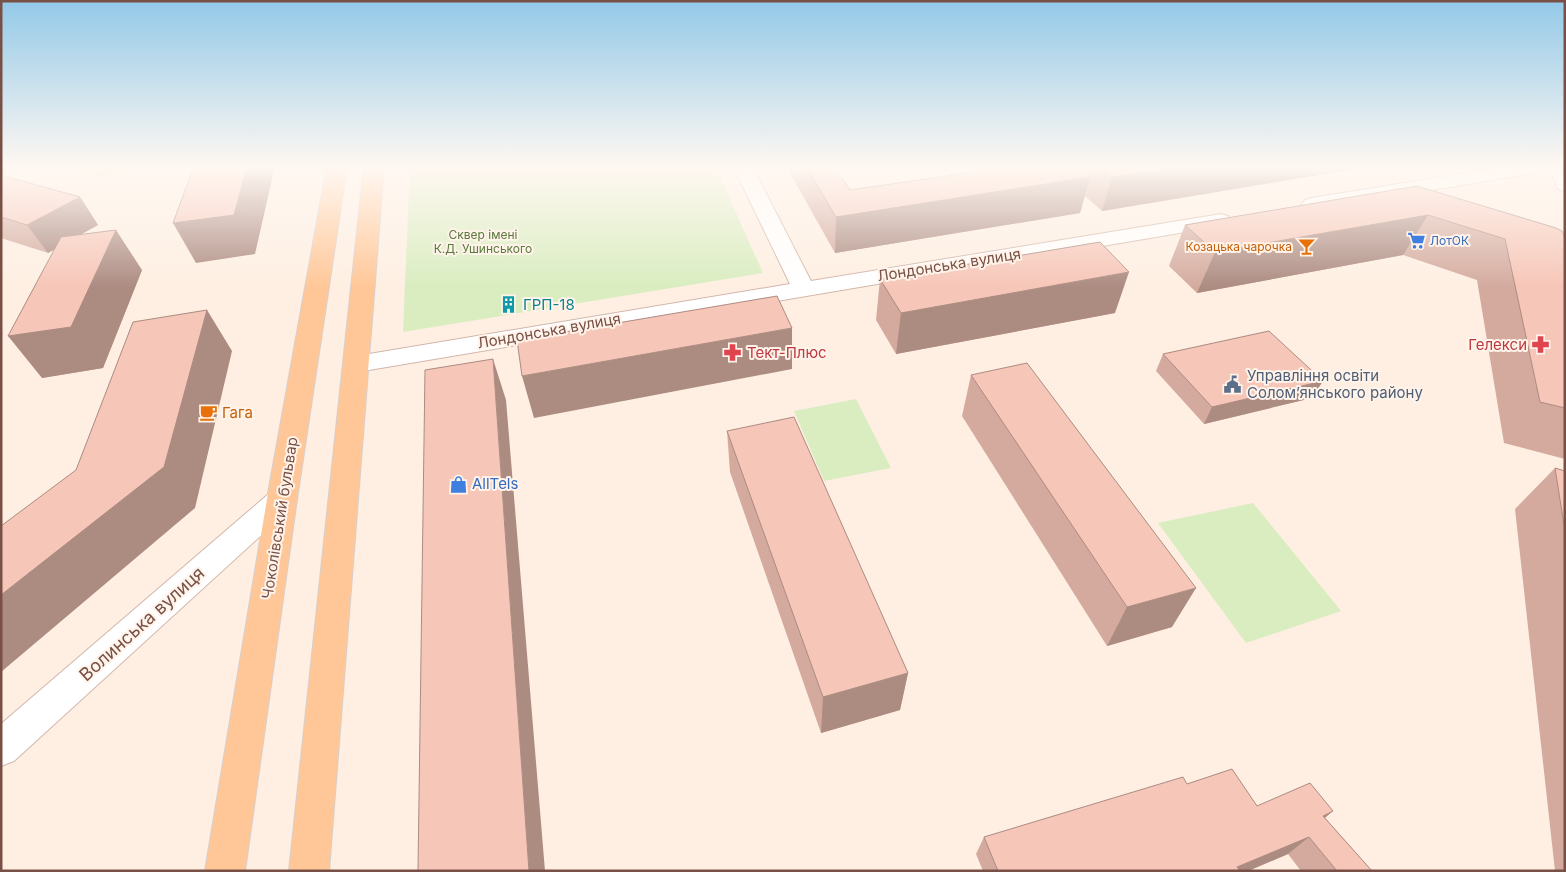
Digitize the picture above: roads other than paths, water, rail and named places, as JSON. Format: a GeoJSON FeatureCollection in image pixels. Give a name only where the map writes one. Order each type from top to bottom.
{"type":"FeatureCollection","features":[{"type":"Feature","properties":{"kind":"main road","name":"Чоколівський бульвар"},"geometry":{"type":"LineString","coordinates":[[225,871],[282,499],[330,207]]}},
{"type":"Feature","properties":{"kind":"main road"},"geometry":{"type":"LineString","coordinates":[[309,871],[371,207]]}},
{"type":"Feature","properties":{"kind":"street"},"geometry":{"type":"LineString","coordinates":[[763,207],[804,288]]}},
{"type":"Feature","properties":{"kind":"street","name":"Лондонська вулиця"},"geometry":{"type":"LineString","coordinates":[[357,364],[804,288],[1240,217]]}},
{"type":"Feature","properties":{"kind":"street","name":"Волинська вулиця"},"geometry":{"type":"LineString","coordinates":[[1,748],[282,499]]}},
{"type":"Feature","properties":{"kind":"place","name":"ЛотОК"},"geometry":{"type":"Point","coordinates":[1416,241]}},
{"type":"Feature","properties":{"kind":"place","name":"Козацька чарочка"},"geometry":{"type":"Point","coordinates":[1306,247]}},
{"type":"Feature","properties":{"kind":"place","name":"ГРП-18"},"geometry":{"type":"Point","coordinates":[509,305]}},
{"type":"Feature","properties":{"kind":"place","name":"Гелекси"},"geometry":{"type":"Point","coordinates":[1541,345]}},
{"type":"Feature","properties":{"kind":"place","name":"Тект-Плюс"},"geometry":{"type":"Point","coordinates":[733,353]}},
{"type":"Feature","properties":{"kind":"place","name":"Управління освіти Солом’янського району"},"geometry":{"type":"Point","coordinates":[1233,385]}},
{"type":"Feature","properties":{"kind":"place","name":"Гага"},"geometry":{"type":"Point","coordinates":[208,413]}},
{"type":"Feature","properties":{"kind":"place","name":"AllTels"},"geometry":{"type":"Point","coordinates":[458,484]}},
{"type":"Feature","properties":{"kind":"park label","name":"Сквер імені К.Д. Ушинського"},"geometry":{"type":"Point","coordinates":[483,242]}}]}
